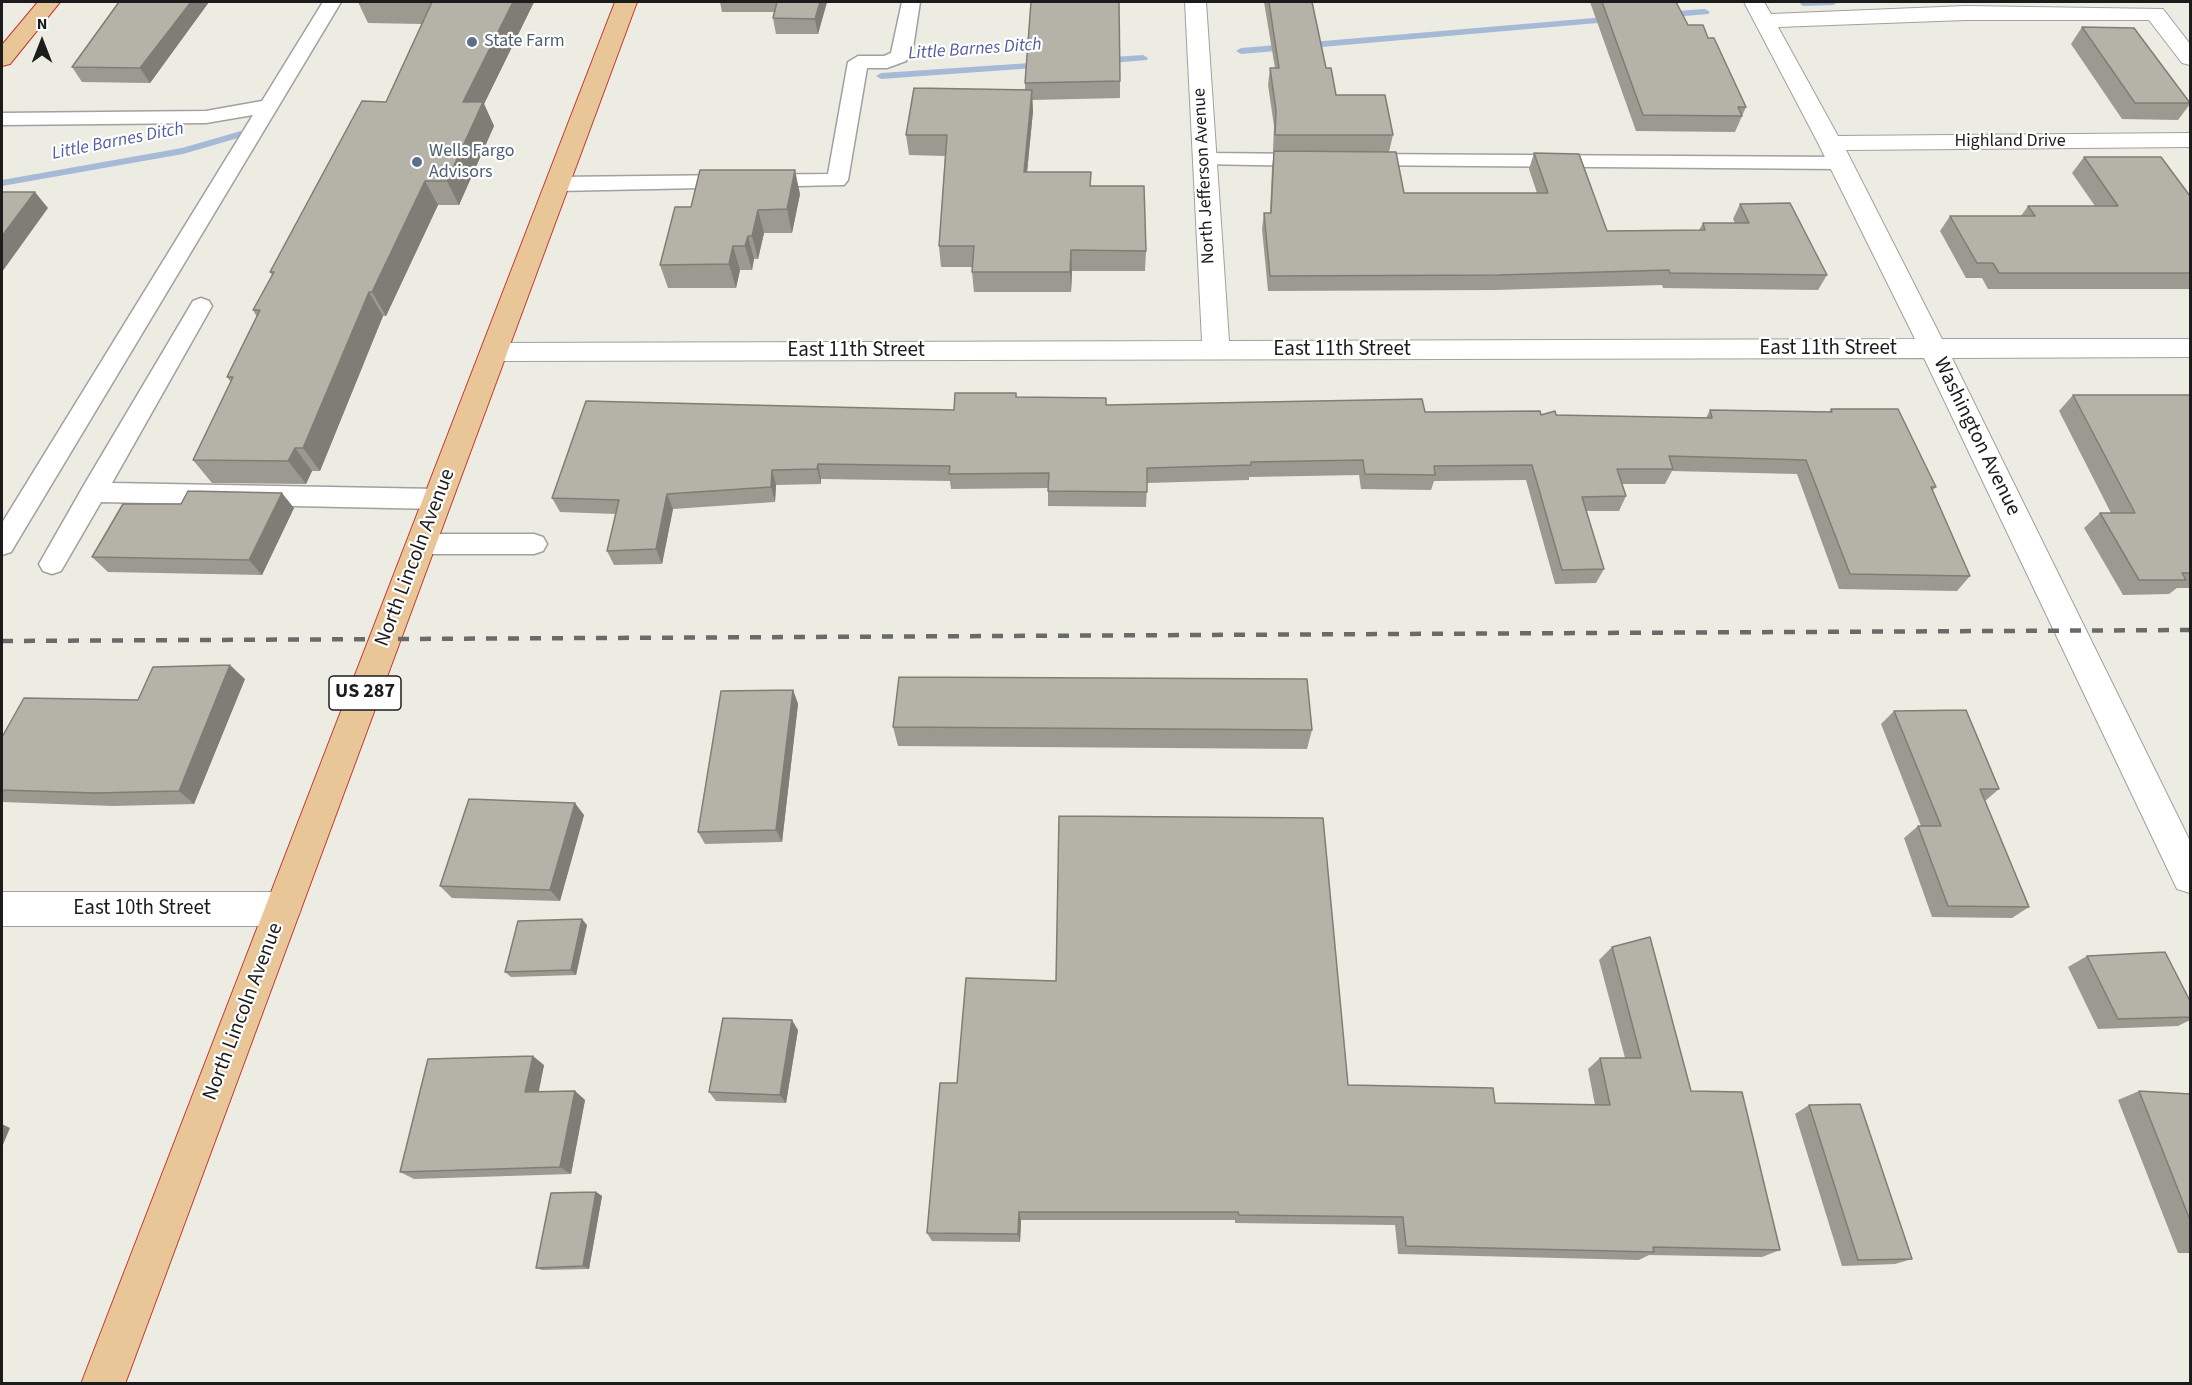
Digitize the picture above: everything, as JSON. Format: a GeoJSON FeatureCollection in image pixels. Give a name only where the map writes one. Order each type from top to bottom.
{"type":"FeatureCollection","features":[{"type":"Feature","properties":{"kind":"highway"},"geometry":{"type":"LineString","coordinates":[[2,59],[49,2]]}},
{"type":"Feature","properties":{"kind":"highway","name":"North Lincoln Avenue"},"geometry":{"type":"LineString","coordinates":[[104,1383],[626,2]]}},
{"type":"Feature","properties":{"kind":"street","name":"North Jefferson Avenue"},"geometry":{"type":"LineString","coordinates":[[1195,2],[1216,350]]}},
{"type":"Feature","properties":{"kind":"street"},"geometry":{"type":"LineString","coordinates":[[1759,11],[2155,14],[2190,58]]}},
{"type":"Feature","properties":{"kind":"street","name":"Washington Avenue"},"geometry":{"type":"LineString","coordinates":[[1759,11],[1835,153],[1933,348],[2190,877]]}},
{"type":"Feature","properties":{"kind":"street","name":"Highland Drive"},"geometry":{"type":"LineString","coordinates":[[1835,153],[2190,140]]}},
{"type":"Feature","properties":{"kind":"street","name":"East 11th Street"},"geometry":{"type":"LineString","coordinates":[[494,352],[2190,348]]}},
{"type":"Feature","properties":{"kind":"street","name":"East 10th Street"},"geometry":{"type":"LineString","coordinates":[[2,909],[283,909]]}},
{"type":"Feature","properties":{"kind":"lane"},"geometry":{"type":"LineString","coordinates":[[2,545],[332,2]]}},
{"type":"Feature","properties":{"kind":"lane"},"geometry":{"type":"LineString","coordinates":[[558,184],[837,180],[858,62],[888,62],[899,57],[903,48],[911,2]]}},
{"type":"Feature","properties":{"kind":"lane"},"geometry":{"type":"LineString","coordinates":[[2,119],[206,117],[269,106]]}},
{"type":"Feature","properties":{"kind":"lane"},"geometry":{"type":"LineString","coordinates":[[1204,159],[1835,153]]}},
{"type":"Feature","properties":{"kind":"lane"},"geometry":{"type":"LineString","coordinates":[[52,564],[201,306]]}},
{"type":"Feature","properties":{"kind":"lane"},"geometry":{"type":"LineString","coordinates":[[93,492],[438,499]]}},
{"type":"Feature","properties":{"kind":"lane"},"geometry":{"type":"LineString","coordinates":[[421,544],[534,544]]}},
{"type":"Feature","properties":{"kind":"building"},"geometry":{"type":"Polygon","coordinates":[[[119,2],[191,2],[140,68],[72,67],[119,2]]]}},
{"type":"Feature","properties":{"kind":"building"},"geometry":{"type":"Polygon","coordinates":[[[432,2],[513,2],[463,102],[483,102],[447,181],[425,181],[372,292],[369,292],[303,448],[295,448],[288,461],[193,460],[233,377],[227,377],[260,310],[253,310],[274,272],[270,272],[362,101],[386,102],[432,2]]]}},
{"type":"Feature","properties":{"kind":"building"},"geometry":{"type":"Polygon","coordinates":[[[777,2],[820,2],[815,19],[773,18],[777,2]]]}},
{"type":"Feature","properties":{"kind":"building"},"geometry":{"type":"Polygon","coordinates":[[[1031,2],[1119,2],[1120,81],[1025,83],[1031,2]]]}},
{"type":"Feature","properties":{"kind":"building"},"geometry":{"type":"Polygon","coordinates":[[[1269,2],[1312,2],[1326,68],[1331,68],[1336,95],[1385,95],[1393,135],[1275,135],[1276,110],[1270,68],[1279,68],[1269,2]]]}},
{"type":"Feature","properties":{"kind":"building"},"geometry":{"type":"Polygon","coordinates":[[[1602,2],[1676,2],[1688,25],[1703,25],[1708,38],[1714,38],[1746,107],[1738,107],[1742,116],[1643,115],[1602,2]]]}},
{"type":"Feature","properties":{"kind":"building"},"geometry":{"type":"Polygon","coordinates":[[[2082,27],[2134,28],[2190,103],[2135,103],[2082,27]]]}},
{"type":"Feature","properties":{"kind":"building"},"geometry":{"type":"Polygon","coordinates":[[[914,88],[1032,90],[1024,172],[1091,172],[1090,186],[1144,186],[1146,251],[1071,250],[1070,272],[972,272],[974,246],[939,246],[947,135],[906,135],[914,88]]]}},
{"type":"Feature","properties":{"kind":"building"},"geometry":{"type":"Polygon","coordinates":[[[1274,151],[1396,152],[1404,193],[1548,193],[1534,153],[1579,154],[1607,231],[1705,230],[1703,223],[1749,223],[1740,204],[1790,203],[1827,275],[1670,273],[1669,270],[1499,275],[1270,276],[1264,213],[1271,213],[1274,151]]]}},
{"type":"Feature","properties":{"kind":"building"},"geometry":{"type":"Polygon","coordinates":[[[2084,157],[2161,157],[2190,196],[2190,273],[1999,273],[1993,263],[1977,263],[1950,216],[2035,216],[2028,206],[2118,206],[2084,157]]]}},
{"type":"Feature","properties":{"kind":"building"},"geometry":{"type":"Polygon","coordinates":[[[700,170],[795,170],[787,209],[758,210],[752,236],[748,236],[745,246],[733,246],[729,264],[660,265],[675,207],[691,207],[700,170]]]}},
{"type":"Feature","properties":{"kind":"building"},"geometry":{"type":"Polygon","coordinates":[[[2,192],[35,192],[2,236],[2,192]]]}},
{"type":"Feature","properties":{"kind":"building"},"geometry":{"type":"Polygon","coordinates":[[[955,393],[1016,393],[1016,397],[1106,398],[1106,405],[1422,399],[1425,412],[1540,411],[1541,415],[1555,411],[1556,415],[1712,418],[1710,410],[1832,412],[1831,409],[1898,409],[1936,487],[1931,487],[1970,576],[1850,574],[1806,460],[1669,456],[1673,469],[1617,469],[1626,496],[1582,497],[1604,569],[1562,570],[1532,465],[1434,466],[1435,475],[1365,474],[1363,460],[1251,462],[1251,465],[1147,468],[1147,492],[1048,491],[1049,473],[949,474],[950,466],[818,464],[817,469],[772,470],[771,487],[667,494],[656,549],[607,551],[619,500],[552,498],[586,401],[954,410],[955,393]]]}},
{"type":"Feature","properties":{"kind":"building"},"geometry":{"type":"Polygon","coordinates":[[[2073,395],[2190,395],[2190,573],[2182,573],[2186,580],[2139,580],[2100,513],[2135,513],[2073,395]]]}},
{"type":"Feature","properties":{"kind":"building"},"geometry":{"type":"Polygon","coordinates":[[[188,491],[282,493],[249,560],[92,557],[123,504],[181,504],[188,491]]]}},
{"type":"Feature","properties":{"kind":"building"},"geometry":{"type":"Polygon","coordinates":[[[230,665],[179,791],[96,793],[2,790],[2,737],[24,698],[138,700],[153,667],[230,665]]]}},
{"type":"Feature","properties":{"kind":"building"},"geometry":{"type":"Polygon","coordinates":[[[899,677],[1307,679],[1312,730],[893,727],[899,677]]]}},
{"type":"Feature","properties":{"kind":"building"},"geometry":{"type":"Polygon","coordinates":[[[793,690],[776,830],[698,832],[721,691],[793,690]]]}},
{"type":"Feature","properties":{"kind":"building"},"geometry":{"type":"Polygon","coordinates":[[[1966,710],[1999,789],[1980,789],[2029,907],[1948,906],[1918,826],[1941,826],[1894,711],[1966,710]]]}},
{"type":"Feature","properties":{"kind":"building"},"geometry":{"type":"Polygon","coordinates":[[[469,799],[575,803],[550,890],[440,886],[469,799]]]}},
{"type":"Feature","properties":{"kind":"building"},"geometry":{"type":"Polygon","coordinates":[[[1059,816],[1323,818],[1348,1085],[1493,1088],[1495,1103],[1610,1105],[1600,1058],[1641,1058],[1612,947],[1650,937],[1691,1091],[1742,1092],[1780,1250],[1653,1247],[1654,1252],[1406,1246],[1403,1217],[1239,1215],[1238,1212],[1019,1212],[1018,1234],[927,1233],[940,1083],[957,1083],[966,978],[1056,981],[1059,816]]]}},
{"type":"Feature","properties":{"kind":"building"},"geometry":{"type":"Polygon","coordinates":[[[582,919],[571,970],[505,972],[518,921],[582,919]]]}},
{"type":"Feature","properties":{"kind":"building"},"geometry":{"type":"Polygon","coordinates":[[[2165,952],[2190,1001],[2190,1017],[2118,1019],[2087,956],[2165,952]]]}},
{"type":"Feature","properties":{"kind":"building"},"geometry":{"type":"Polygon","coordinates":[[[723,1018],[792,1020],[780,1095],[709,1092],[723,1018]]]}},
{"type":"Feature","properties":{"kind":"building"},"geometry":{"type":"Polygon","coordinates":[[[533,1056],[525,1092],[575,1091],[560,1167],[400,1172],[428,1059],[533,1056]]]}},
{"type":"Feature","properties":{"kind":"building"},"geometry":{"type":"Polygon","coordinates":[[[2139,1091],[2190,1094],[2190,1220],[2139,1091]]]}},
{"type":"Feature","properties":{"kind":"building"},"geometry":{"type":"Polygon","coordinates":[[[1860,1104],[1912,1259],[1858,1260],[1809,1105],[1860,1104]]]}},
{"type":"Feature","properties":{"kind":"building"},"geometry":{"type":"Polygon","coordinates":[[[596,1192],[583,1266],[536,1268],[551,1193],[596,1192]]]}},
{"type":"Feature","properties":{"kind":"waterway","name":"Little Barnes Ditch"},"geometry":{"type":"LineString","coordinates":[[1804,3],[1833,2]]}},
{"type":"Feature","properties":{"kind":"waterway","name":"Little Barnes Ditch"},"geometry":{"type":"LineString","coordinates":[[1662,15],[1705,12]]}},
{"type":"Feature","properties":{"kind":"waterway","name":"Little Barnes Ditch"},"geometry":{"type":"LineString","coordinates":[[1241,51],[1617,19]]}},
{"type":"Feature","properties":{"kind":"waterway","name":"Little Barnes Ditch"},"geometry":{"type":"LineString","coordinates":[[1099,61],[1143,58]]}},
{"type":"Feature","properties":{"kind":"waterway","name":"Little Barnes Ditch"},"geometry":{"type":"LineString","coordinates":[[881,76],[1045,65]]}},
{"type":"Feature","properties":{"kind":"waterway","name":"Little Barnes Ditch"},"geometry":{"type":"LineString","coordinates":[[2,183],[183,151],[241,134]]}},
{"type":"Feature","properties":{"kind":"railway"},"geometry":{"type":"LineString","coordinates":[[2,641],[2190,630]]}},
{"type":"Feature","properties":{"kind":"place","name":"State Farm"},"geometry":{"type":"Point","coordinates":[472,42]}},
{"type":"Feature","properties":{"kind":"place","name":"Wells Fargo Advisors"},"geometry":{"type":"Point","coordinates":[417,162]}}]}
